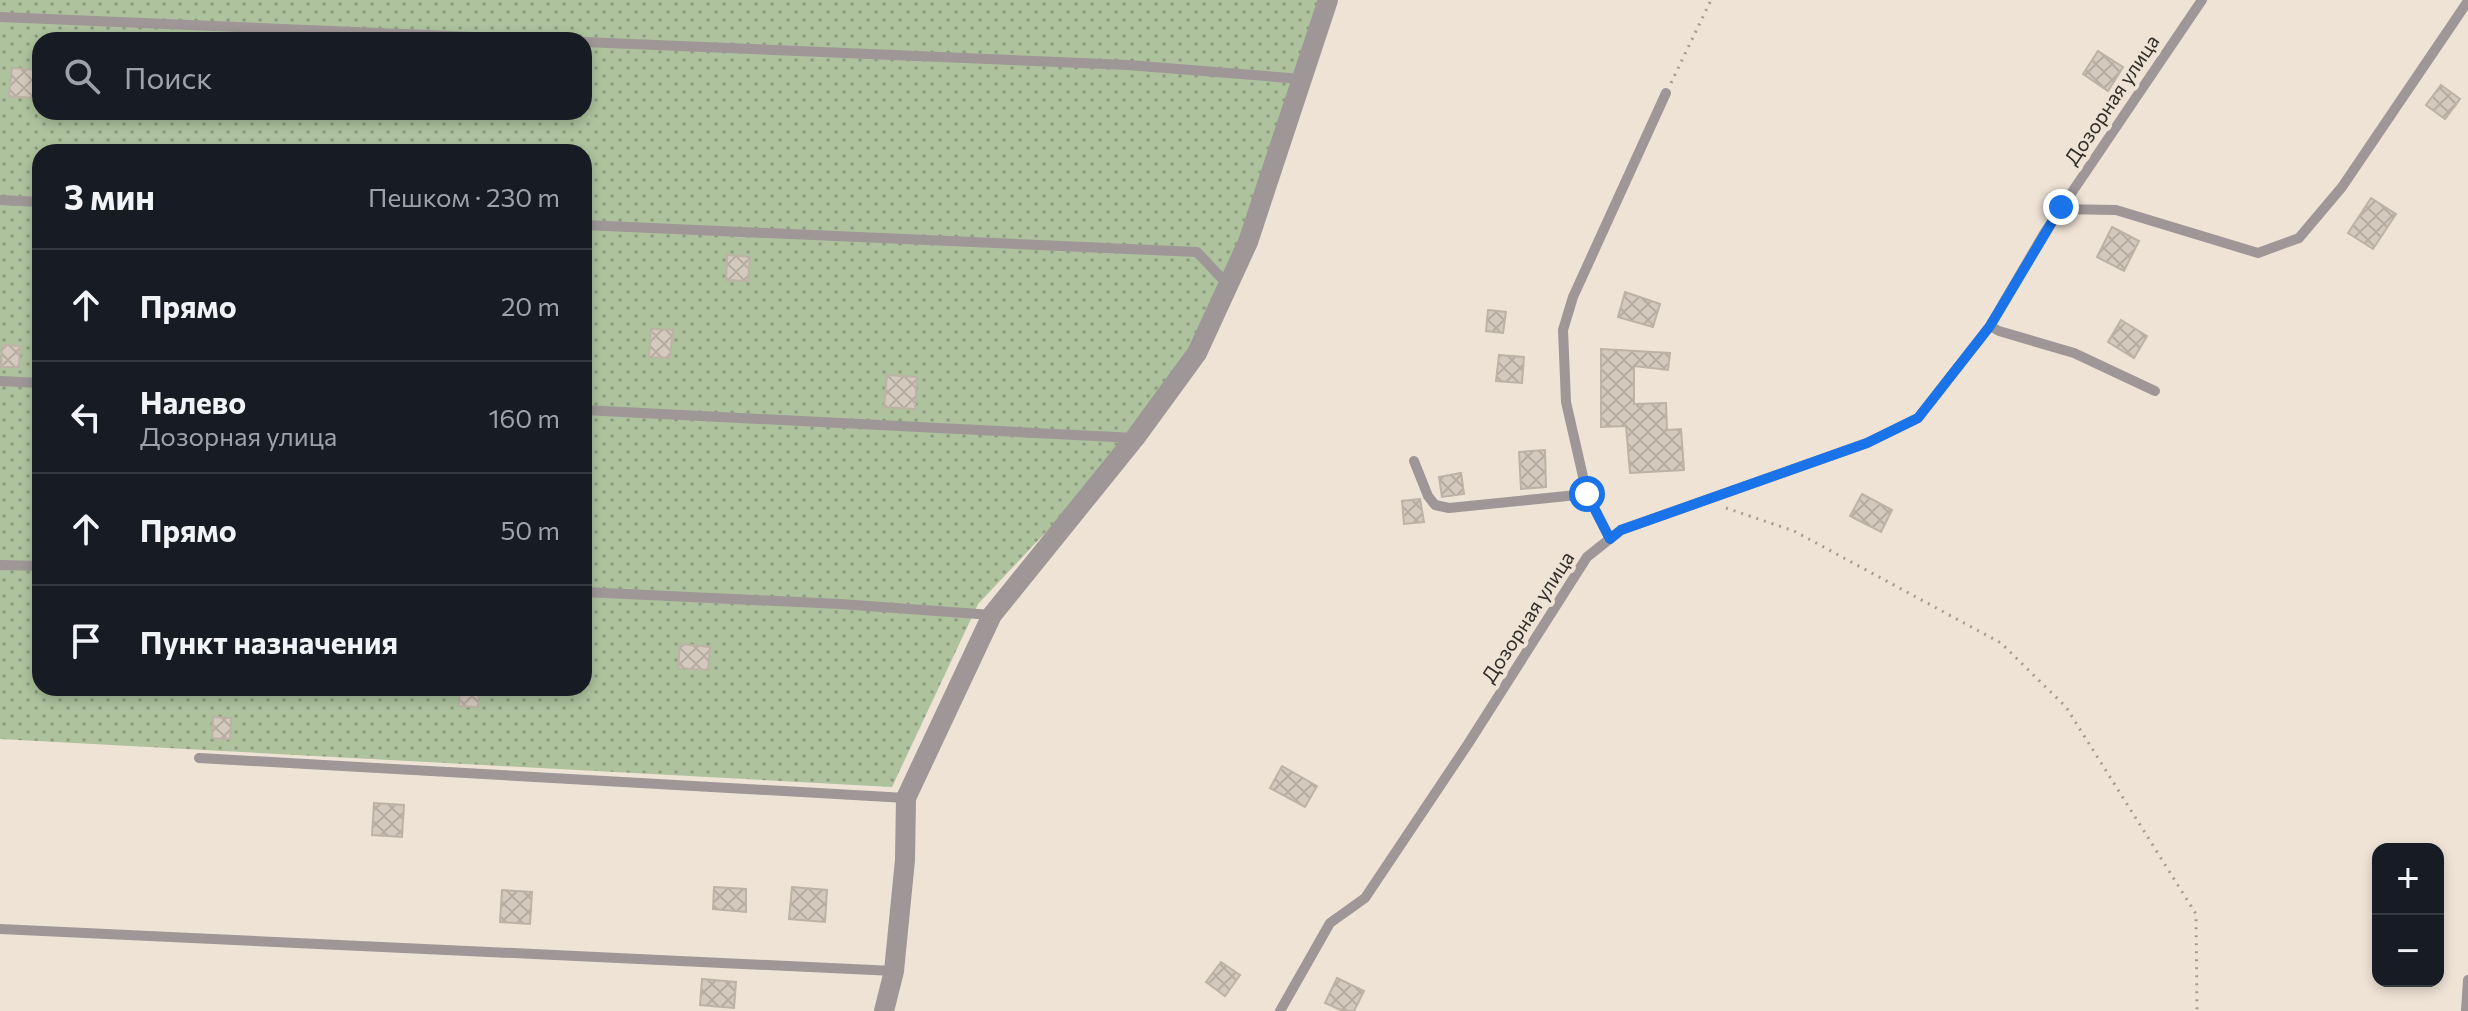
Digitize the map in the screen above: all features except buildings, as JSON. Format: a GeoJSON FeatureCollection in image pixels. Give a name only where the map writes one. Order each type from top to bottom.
{"type":"FeatureCollection","features":[{"type":"Feature","properties":{"kind":"street"},"geometry":{"type":"LineString","coordinates":[[884,1011],[894,971],[905,860],[906,798],[992,615],[1135,438],[1197,353],[1248,242],[1328,0]]}},
{"type":"Feature","properties":{"kind":"lane","name":"Дозорная улица"},"geometry":{"type":"LineString","coordinates":[[1280,1011],[1330,923],[1365,898],[1587,557],[1621,530],[1867,443],[1918,418],[1990,326],[2061,207],[2202,0]]}},
{"type":"Feature","properties":{"kind":"lane"},"geometry":{"type":"LineString","coordinates":[[2061,207],[2116,210],[2258,253],[2299,238],[2342,187],[2468,1]]}},
{"type":"Feature","properties":{"kind":"lane"},"geometry":{"type":"LineString","coordinates":[[0,17],[356,32]]}},
{"type":"Feature","properties":{"kind":"lane"},"geometry":{"type":"LineString","coordinates":[[592,42],[1128,65],[1302,79]]}},
{"type":"Feature","properties":{"kind":"lane"},"geometry":{"type":"LineString","coordinates":[[1610,539],[1587,494],[1566,402],[1563,330],[1573,297],[1666,93]]}},
{"type":"Feature","properties":{"kind":"lane"},"geometry":{"type":"LineString","coordinates":[[0,200],[32,202]]}},
{"type":"Feature","properties":{"kind":"lane"},"geometry":{"type":"LineString","coordinates":[[592,225],[1197,252],[1229,286]]}},
{"type":"Feature","properties":{"kind":"lane"},"geometry":{"type":"LineString","coordinates":[[1990,326],[2074,353],[2155,391]]}},
{"type":"Feature","properties":{"kind":"lane"},"geometry":{"type":"LineString","coordinates":[[0,381],[32,383]]}},
{"type":"Feature","properties":{"kind":"lane"},"geometry":{"type":"LineString","coordinates":[[592,410],[1135,438]]}},
{"type":"Feature","properties":{"kind":"lane"},"geometry":{"type":"LineString","coordinates":[[1414,461],[1428,496],[1435,505],[1449,508],[1587,494]]}},
{"type":"Feature","properties":{"kind":"lane"},"geometry":{"type":"LineString","coordinates":[[0,565],[32,566]]}},
{"type":"Feature","properties":{"kind":"lane"},"geometry":{"type":"LineString","coordinates":[[592,592],[992,615]]}},
{"type":"Feature","properties":{"kind":"lane"},"geometry":{"type":"LineString","coordinates":[[199,758],[906,798]]}},
{"type":"Feature","properties":{"kind":"lane"},"geometry":{"type":"LineString","coordinates":[[0,929],[894,971]]}},
{"type":"Feature","properties":{"kind":"lane"},"geometry":{"type":"LineString","coordinates":[[2466,1011],[2468,980]]}},
{"type":"Feature","properties":{"kind":"path"},"geometry":{"type":"LineString","coordinates":[[1666,93],[1711,0]]}},
{"type":"Feature","properties":{"kind":"path"},"geometry":{"type":"LineString","coordinates":[[1704,501],[1794,531],[2001,643],[2066,707],[2196,914],[2197,1011]]}},
{"type":"Feature","properties":{"kind":"green space"},"geometry":{"type":"Polygon","coordinates":[[[0,0],[1328,0],[1229,286],[1135,438],[978,604],[892,787],[0,739],[0,0]]]}},
{"type":"Feature","properties":{"kind":"route"},"geometry":{"type":"LineString","coordinates":[[1587,494],[1610,539],[1621,530],[1867,443],[1918,418],[1990,326],[2061,207]]}}]}
